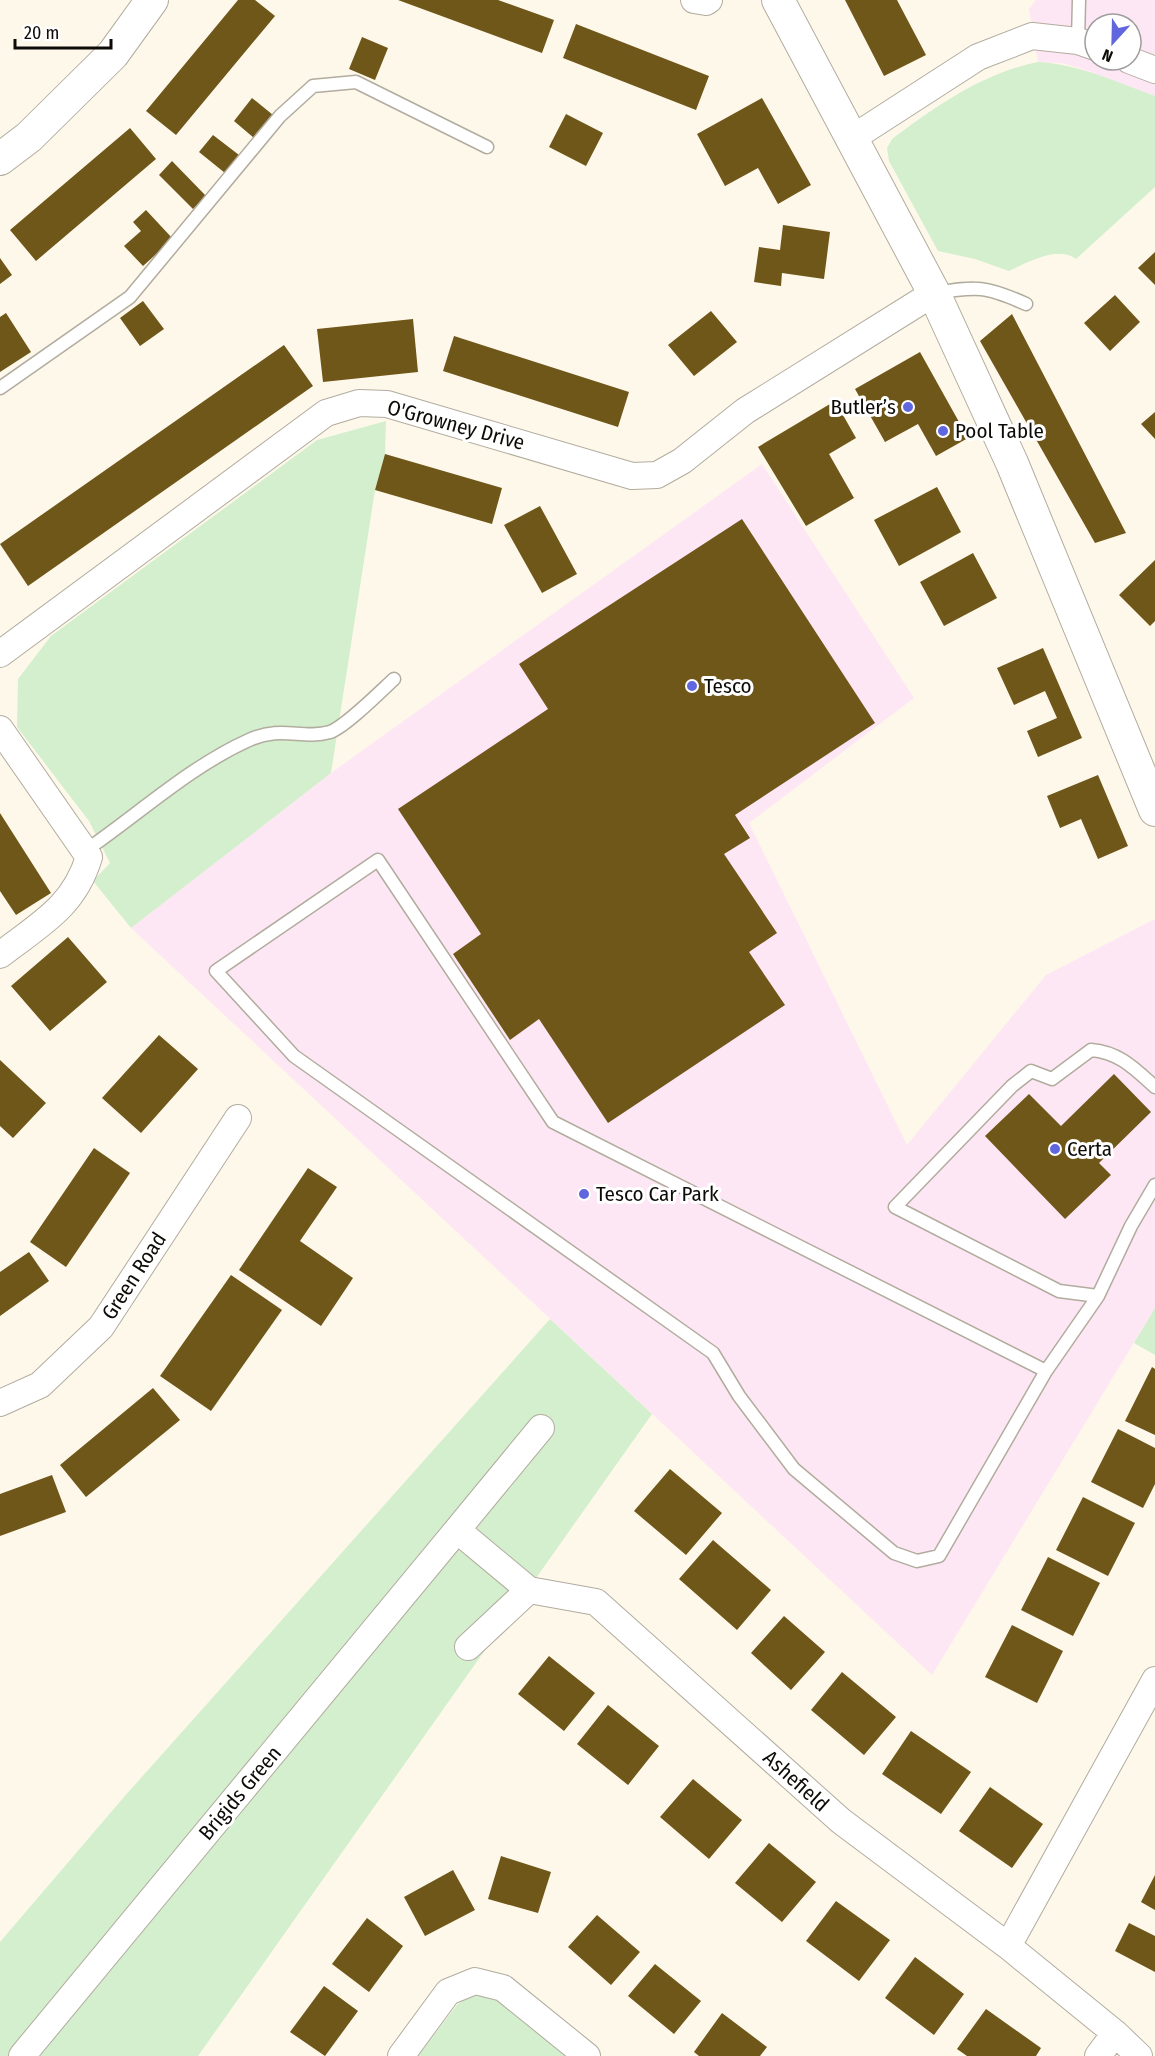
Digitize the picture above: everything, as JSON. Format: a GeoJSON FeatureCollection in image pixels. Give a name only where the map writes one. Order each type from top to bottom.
{"type":"FeatureCollection","features":[{"type":"Feature","properties":{"kind":"street"},"geometry":{"type":"LineString","coordinates":[[0,159],[29,137],[113,54],[152,0]]}},
{"type":"Feature","properties":{"kind":"street"},"geometry":{"type":"LineString","coordinates":[[694,0],[706,2],[710,0]]}},
{"type":"Feature","properties":{"kind":"street"},"geometry":{"type":"LineString","coordinates":[[778,0],[934,293],[1012,463],[1155,810]]}},
{"type":"Feature","properties":{"kind":"street"},"geometry":{"type":"LineString","coordinates":[[851,139],[978,57],[1032,36],[1083,43]]}},
{"type":"Feature","properties":{"kind":"street","name":"O'Growney Drive"},"geometry":{"type":"LineString","coordinates":[[0,654],[326,413],[359,404],[387,404],[498,434],[632,476],[657,475],[697,450],[745,411],[934,293]]}},
{"type":"Feature","properties":{"kind":"street"},"geometry":{"type":"LineString","coordinates":[[0,729],[89,857],[82,881],[63,906],[0,955]]}},
{"type":"Feature","properties":{"kind":"street","name":"Green Road"},"geometry":{"type":"LineString","coordinates":[[0,1403],[40,1385],[101,1327],[238,1118]]}},
{"type":"Feature","properties":{"kind":"street","name":"Brigids Green"},"geometry":{"type":"LineString","coordinates":[[22,2056],[541,1428]]}},
{"type":"Feature","properties":{"kind":"street"},"geometry":{"type":"LineString","coordinates":[[457,1530],[529,1590],[468,1647]]}},
{"type":"Feature","properties":{"kind":"street","name":"Ashefield"},"geometry":{"type":"LineString","coordinates":[[529,1590],[596,1602],[841,1821],[1008,1946],[1115,2033],[1139,2056]]}},
{"type":"Feature","properties":{"kind":"street"},"geometry":{"type":"LineString","coordinates":[[1008,1946],[1155,1680]]}},
{"type":"Feature","properties":{"kind":"street"},"geometry":{"type":"LineString","coordinates":[[401,2056],[448,1992],[475,1981],[504,1988],[587,2056]]}},
{"type":"Feature","properties":{"kind":"street"},"geometry":{"type":"LineString","coordinates":[[1098,2056],[1115,2033]]}},
{"type":"Feature","properties":{"kind":"lane"},"geometry":{"type":"LineString","coordinates":[[1079,0],[1083,22]]}},
{"type":"Feature","properties":{"kind":"lane"},"geometry":{"type":"LineString","coordinates":[[0,388],[130,297],[280,116],[313,86],[356,82],[487,147]]}},
{"type":"Feature","properties":{"kind":"lane"},"geometry":{"type":"LineString","coordinates":[[934,293],[976,287],[1004,294],[1026,304]]}},
{"type":"Feature","properties":{"kind":"lane"},"geometry":{"type":"LineString","coordinates":[[85,851],[213,758],[252,738],[278,731],[309,734],[332,732],[394,679]]}},
{"type":"Feature","properties":{"kind":"lane"},"geometry":{"type":"LineString","coordinates":[[1046,1371],[553,1122],[378,860],[216,971],[294,1056],[712,1353],[739,1396],[794,1468],[894,1553],[917,1561],[939,1556],[1046,1371],[1098,1296],[1131,1226],[1155,1185]]}},
{"type":"Feature","properties":{"kind":"lane"},"geometry":{"type":"LineString","coordinates":[[1098,1296],[1059,1291],[895,1206],[1012,1086],[1031,1071],[1052,1079],[1091,1050],[1108,1051],[1122,1058],[1155,1087]]}},
{"type":"Feature","properties":{"kind":"shaded area"},"geometry":{"type":"Polygon","coordinates":[[[1036,0],[1155,0],[1155,96],[1090,72],[1143,72],[1143,12],[1083,12],[1083,69],[1062,63],[1038,62],[1029,9],[1036,0]]]}},
{"type":"Feature","properties":{"kind":"shaded area"},"geometry":{"type":"Polygon","coordinates":[[[762,464],[914,698],[749,823],[907,1145],[1046,975],[1155,919],[1155,1308],[932,1675],[131,928],[331,773],[762,464]]]}},
{"type":"Feature","properties":{"kind":"green space"},"geometry":{"type":"Polygon","coordinates":[[[1038,62],[1068,66],[1155,96],[1155,187],[1076,259],[1069,255],[1051,255],[1009,271],[975,259],[938,251],[889,161],[887,148],[892,139],[961,92],[979,82],[1038,62]]]}},
{"type":"Feature","properties":{"kind":"green space"},"geometry":{"type":"Polygon","coordinates":[[[386,421],[385,454],[375,490],[331,773],[131,928],[93,881],[110,863],[89,821],[17,727],[18,679],[51,636],[317,440],[386,421]]]}},
{"type":"Feature","properties":{"kind":"green space"},"geometry":{"type":"Polygon","coordinates":[[[1155,1308],[1155,1355],[1134,1343],[1155,1308]]]}},
{"type":"Feature","properties":{"kind":"green space"},"geometry":{"type":"Polygon","coordinates":[[[550,1319],[652,1414],[198,2056],[0,2056],[0,1942],[124,1797],[550,1319]]]}},
{"type":"Feature","properties":{"kind":"green space"},"geometry":{"type":"Polygon","coordinates":[[[471,1994],[503,2000],[571,2056],[418,2056],[457,2005],[471,1994]]]}},
{"type":"Feature","properties":{"kind":"building"},"geometry":{"type":"Polygon","coordinates":[[[238,0],[255,0],[275,16],[176,135],[146,111],[238,0]]]}},
{"type":"Feature","properties":{"kind":"building"},"geometry":{"type":"Polygon","coordinates":[[[398,0],[498,0],[554,20],[542,53],[398,0]]]}},
{"type":"Feature","properties":{"kind":"building"},"geometry":{"type":"Polygon","coordinates":[[[845,0],[897,0],[926,55],[884,76],[845,0]]]}},
{"type":"Feature","properties":{"kind":"building"},"geometry":{"type":"Polygon","coordinates":[[[576,24],[709,76],[696,110],[563,58],[576,24]]]}},
{"type":"Feature","properties":{"kind":"building"},"geometry":{"type":"Polygon","coordinates":[[[362,37],[388,48],[375,80],[349,69],[362,37]]]}},
{"type":"Feature","properties":{"kind":"building"},"geometry":{"type":"Polygon","coordinates":[[[252,98],[273,115],[254,138],[234,121],[252,98]]]}},
{"type":"Feature","properties":{"kind":"building"},"geometry":{"type":"Polygon","coordinates":[[[762,98],[811,185],[778,204],[758,168],[725,186],[697,134],[762,98]]]}},
{"type":"Feature","properties":{"kind":"building"},"geometry":{"type":"Polygon","coordinates":[[[566,114],[603,133],[586,166],[549,147],[566,114]]]}},
{"type":"Feature","properties":{"kind":"building"},"geometry":{"type":"Polygon","coordinates":[[[130,128],[156,159],[36,261],[10,230],[130,128]]]}},
{"type":"Feature","properties":{"kind":"building"},"geometry":{"type":"Polygon","coordinates":[[[213,135],[239,155],[225,173],[199,152],[213,135]]]}},
{"type":"Feature","properties":{"kind":"building"},"geometry":{"type":"Polygon","coordinates":[[[172,161],[206,196],[193,209],[159,175],[172,161]]]}},
{"type":"Feature","properties":{"kind":"building"},"geometry":{"type":"Polygon","coordinates":[[[146,210],[173,239],[143,266],[124,246],[141,231],[133,222],[146,210]]]}},
{"type":"Feature","properties":{"kind":"building"},"geometry":{"type":"Polygon","coordinates":[[[783,225],[830,232],[824,279],[782,273],[781,286],[754,282],[759,247],[780,250],[783,225]]]}},
{"type":"Feature","properties":{"kind":"building"},"geometry":{"type":"Polygon","coordinates":[[[1155,252],[1155,285],[1138,268],[1155,252]]]}},
{"type":"Feature","properties":{"kind":"building"},"geometry":{"type":"Polygon","coordinates":[[[0,258],[12,275],[0,284],[0,258]]]}},
{"type":"Feature","properties":{"kind":"building"},"geometry":{"type":"Polygon","coordinates":[[[1115,295],[1140,322],[1110,351],[1084,323],[1115,295]]]}},
{"type":"Feature","properties":{"kind":"building"},"geometry":{"type":"Polygon","coordinates":[[[143,301],[164,329],[140,346],[120,318],[143,301]]]}},
{"type":"Feature","properties":{"kind":"building"},"geometry":{"type":"Polygon","coordinates":[[[711,311],[737,342],[694,376],[668,345],[711,311]]]}},
{"type":"Feature","properties":{"kind":"building"},"geometry":{"type":"Polygon","coordinates":[[[6,313],[31,352],[0,372],[0,317],[6,313]]]}},
{"type":"Feature","properties":{"kind":"building"},"geometry":{"type":"Polygon","coordinates":[[[1012,314],[1126,533],[1095,543],[980,341],[1012,314]]]}},
{"type":"Feature","properties":{"kind":"building"},"geometry":{"type":"Polygon","coordinates":[[[413,319],[418,372],[323,382],[317,329],[413,319]]]}},
{"type":"Feature","properties":{"kind":"building"},"geometry":{"type":"Polygon","coordinates":[[[454,336],[629,392],[618,427],[443,371],[454,336]]]}},
{"type":"Feature","properties":{"kind":"building"},"geometry":{"type":"Polygon","coordinates":[[[284,345],[313,386],[28,586],[0,544],[284,345]]]}},
{"type":"Feature","properties":{"kind":"building","name":"Butler’s"},"geometry":{"type":"Polygon","coordinates":[[[920,352],[968,438],[936,456],[918,424],[885,442],[855,389],[920,352]]]}},
{"type":"Feature","properties":{"kind":"building"},"geometry":{"type":"Polygon","coordinates":[[[835,401],[856,438],[829,454],[854,498],[806,526],[758,447],[835,401]]]}},
{"type":"Feature","properties":{"kind":"building"},"geometry":{"type":"Polygon","coordinates":[[[1155,412],[1155,439],[1141,424],[1155,412]]]}},
{"type":"Feature","properties":{"kind":"building"},"geometry":{"type":"Polygon","coordinates":[[[385,454],[502,488],[492,524],[375,490],[385,454]]]}},
{"type":"Feature","properties":{"kind":"building"},"geometry":{"type":"Polygon","coordinates":[[[937,487],[961,532],[899,566],[874,520],[937,487]]]}},
{"type":"Feature","properties":{"kind":"building"},"geometry":{"type":"Polygon","coordinates":[[[540,506],[577,574],[542,593],[504,525],[540,506]]]}},
{"type":"Feature","properties":{"kind":"building"},"geometry":{"type":"Polygon","coordinates":[[[742,519],[875,723],[735,815],[750,838],[724,854],[777,933],[749,952],[785,1005],[608,1123],[539,1019],[510,1040],[453,954],[481,934],[398,809],[548,709],[519,664],[742,519]]]}},
{"type":"Feature","properties":{"kind":"building"},"geometry":{"type":"Polygon","coordinates":[[[973,553],[997,598],[944,626],[920,582],[973,553]]]}},
{"type":"Feature","properties":{"kind":"building"},"geometry":{"type":"Polygon","coordinates":[[[1155,560],[1155,621],[1150,626],[1119,595],[1155,560]]]}},
{"type":"Feature","properties":{"kind":"building"},"geometry":{"type":"Polygon","coordinates":[[[1043,648],[1082,738],[1038,757],[1027,731],[1057,718],[1045,691],[1014,705],[997,668],[1043,648]]]}},
{"type":"Feature","properties":{"kind":"building"},"geometry":{"type":"Polygon","coordinates":[[[1098,775],[1128,846],[1098,859],[1081,819],[1060,828],[1047,796],[1098,775]]]}},
{"type":"Feature","properties":{"kind":"building"},"geometry":{"type":"Polygon","coordinates":[[[0,813],[51,893],[16,915],[0,891],[0,813]]]}},
{"type":"Feature","properties":{"kind":"building"},"geometry":{"type":"Polygon","coordinates":[[[68,937],[107,982],[50,1031],[11,986],[68,937]]]}},
{"type":"Feature","properties":{"kind":"building"},"geometry":{"type":"Polygon","coordinates":[[[159,1035],[198,1069],[141,1133],[102,1098],[159,1035]]]}},
{"type":"Feature","properties":{"kind":"building"},"geometry":{"type":"Polygon","coordinates":[[[0,1060],[46,1103],[13,1138],[0,1126],[0,1060]]]}},
{"type":"Feature","properties":{"kind":"building","name":"Certa"},"geometry":{"type":"Polygon","coordinates":[[[1114,1074],[1151,1112],[1099,1163],[1111,1175],[1065,1219],[985,1136],[1029,1094],[1061,1126],[1114,1074]]]}},
{"type":"Feature","properties":{"kind":"building"},"geometry":{"type":"Polygon","coordinates":[[[94,1148],[130,1173],[66,1267],[30,1242],[94,1148]]]}},
{"type":"Feature","properties":{"kind":"building"},"geometry":{"type":"Polygon","coordinates":[[[308,1168],[337,1187],[300,1241],[353,1278],[321,1326],[239,1270],[308,1168]]]}},
{"type":"Feature","properties":{"kind":"building"},"geometry":{"type":"Polygon","coordinates":[[[29,1252],[49,1281],[0,1316],[0,1272],[29,1252]]]}},
{"type":"Feature","properties":{"kind":"building"},"geometry":{"type":"Polygon","coordinates":[[[231,1275],[282,1310],[211,1411],[160,1376],[231,1275]]]}},
{"type":"Feature","properties":{"kind":"building"},"geometry":{"type":"Polygon","coordinates":[[[1152,1367],[1155,1369],[1155,1435],[1125,1421],[1152,1367]]]}},
{"type":"Feature","properties":{"kind":"building"},"geometry":{"type":"Polygon","coordinates":[[[153,1388],[180,1420],[86,1497],[60,1465],[153,1388]]]}},
{"type":"Feature","properties":{"kind":"building"},"geometry":{"type":"Polygon","coordinates":[[[1118,1429],[1155,1448],[1155,1484],[1143,1508],[1091,1482],[1118,1429]]]}},
{"type":"Feature","properties":{"kind":"building"},"geometry":{"type":"Polygon","coordinates":[[[670,1469],[722,1513],[686,1555],[634,1511],[670,1469]]]}},
{"type":"Feature","properties":{"kind":"building"},"geometry":{"type":"Polygon","coordinates":[[[52,1475],[66,1512],[0,1536],[0,1494],[52,1475]]]}},
{"type":"Feature","properties":{"kind":"building"},"geometry":{"type":"Polygon","coordinates":[[[1083,1497],[1135,1523],[1108,1576],[1056,1550],[1083,1497]]]}},
{"type":"Feature","properties":{"kind":"building"},"geometry":{"type":"Polygon","coordinates":[[[713,1540],[771,1590],[737,1630],[679,1579],[713,1540]]]}},
{"type":"Feature","properties":{"kind":"building"},"geometry":{"type":"Polygon","coordinates":[[[1048,1557],[1100,1583],[1073,1636],[1021,1610],[1048,1557]]]}},
{"type":"Feature","properties":{"kind":"building"},"geometry":{"type":"Polygon","coordinates":[[[784,1616],[825,1652],[791,1690],[751,1653],[784,1616]]]}},
{"type":"Feature","properties":{"kind":"building"},"geometry":{"type":"Polygon","coordinates":[[[1012,1625],[1063,1651],[1037,1703],[985,1677],[1012,1625]]]}},
{"type":"Feature","properties":{"kind":"building"},"geometry":{"type":"Polygon","coordinates":[[[549,1656],[595,1693],[564,1731],[518,1694],[549,1656]]]}},
{"type":"Feature","properties":{"kind":"building"},"geometry":{"type":"Polygon","coordinates":[[[842,1672],[896,1717],[864,1755],[811,1710],[842,1672]]]}},
{"type":"Feature","properties":{"kind":"building"},"geometry":{"type":"Polygon","coordinates":[[[608,1705],[659,1746],[628,1785],[577,1744],[608,1705]]]}},
{"type":"Feature","properties":{"kind":"building"},"geometry":{"type":"Polygon","coordinates":[[[911,1731],[971,1772],[941,1814],[882,1774],[911,1731]]]}},
{"type":"Feature","properties":{"kind":"building"},"geometry":{"type":"Polygon","coordinates":[[[693,1779],[742,1820],[709,1859],[660,1817],[693,1779]]]}},
{"type":"Feature","properties":{"kind":"building"},"geometry":{"type":"Polygon","coordinates":[[[990,1787],[1043,1824],[1012,1868],[959,1831],[990,1787]]]}},
{"type":"Feature","properties":{"kind":"building"},"geometry":{"type":"Polygon","coordinates":[[[769,1843],[816,1882],[782,1922],[735,1883],[769,1843]]]}},
{"type":"Feature","properties":{"kind":"building"},"geometry":{"type":"Polygon","coordinates":[[[501,1856],[551,1872],[538,1913],[488,1899],[501,1856]]]}},
{"type":"Feature","properties":{"kind":"building"},"geometry":{"type":"Polygon","coordinates":[[[453,1870],[475,1910],[425,1936],[404,1897],[453,1870]]]}},
{"type":"Feature","properties":{"kind":"building"},"geometry":{"type":"Polygon","coordinates":[[[1155,1875],[1155,1910],[1141,1902],[1155,1875]]]}},
{"type":"Feature","properties":{"kind":"building"},"geometry":{"type":"Polygon","coordinates":[[[836,1901],[890,1940],[859,1981],[806,1941],[836,1901]]]}},
{"type":"Feature","properties":{"kind":"building"},"geometry":{"type":"Polygon","coordinates":[[[597,1915],[640,1952],[611,1985],[568,1947],[597,1915]]]}},
{"type":"Feature","properties":{"kind":"building"},"geometry":{"type":"Polygon","coordinates":[[[367,1918],[403,1946],[369,1992],[332,1964],[367,1918]]]}},
{"type":"Feature","properties":{"kind":"building"},"geometry":{"type":"Polygon","coordinates":[[[1129,1923],[1155,1936],[1155,1972],[1115,1951],[1129,1923]]]}},
{"type":"Feature","properties":{"kind":"building"},"geometry":{"type":"Polygon","coordinates":[[[915,1957],[964,1994],[934,2035],[885,1998],[915,1957]]]}},
{"type":"Feature","properties":{"kind":"building"},"geometry":{"type":"Polygon","coordinates":[[[655,1964],[701,2001],[674,2034],[628,1996],[655,1964]]]}},
{"type":"Feature","properties":{"kind":"building"},"geometry":{"type":"Polygon","coordinates":[[[324,1986],[358,2011],[325,2056],[290,2032],[324,1986]]]}},
{"type":"Feature","properties":{"kind":"building"},"geometry":{"type":"Polygon","coordinates":[[[986,2009],[1041,2048],[1036,2056],[967,2056],[957,2049],[986,2009]]]}},
{"type":"Feature","properties":{"kind":"building"},"geometry":{"type":"Polygon","coordinates":[[[722,2013],[767,2047],[760,2056],[699,2056],[694,2052],[722,2013]]]}},
{"type":"Feature","properties":{"kind":"place","name":"Butler’s"},"geometry":{"type":"Point","coordinates":[908,407]}},
{"type":"Feature","properties":{"kind":"place","name":"Pool Table"},"geometry":{"type":"Point","coordinates":[943,431]}},
{"type":"Feature","properties":{"kind":"place","name":"Tesco"},"geometry":{"type":"Point","coordinates":[692,686]}},
{"type":"Feature","properties":{"kind":"place","name":"Certa"},"geometry":{"type":"Point","coordinates":[1055,1149]}},
{"type":"Feature","properties":{"kind":"place","name":"Tesco Car Park"},"geometry":{"type":"Point","coordinates":[584,1194]}}]}
